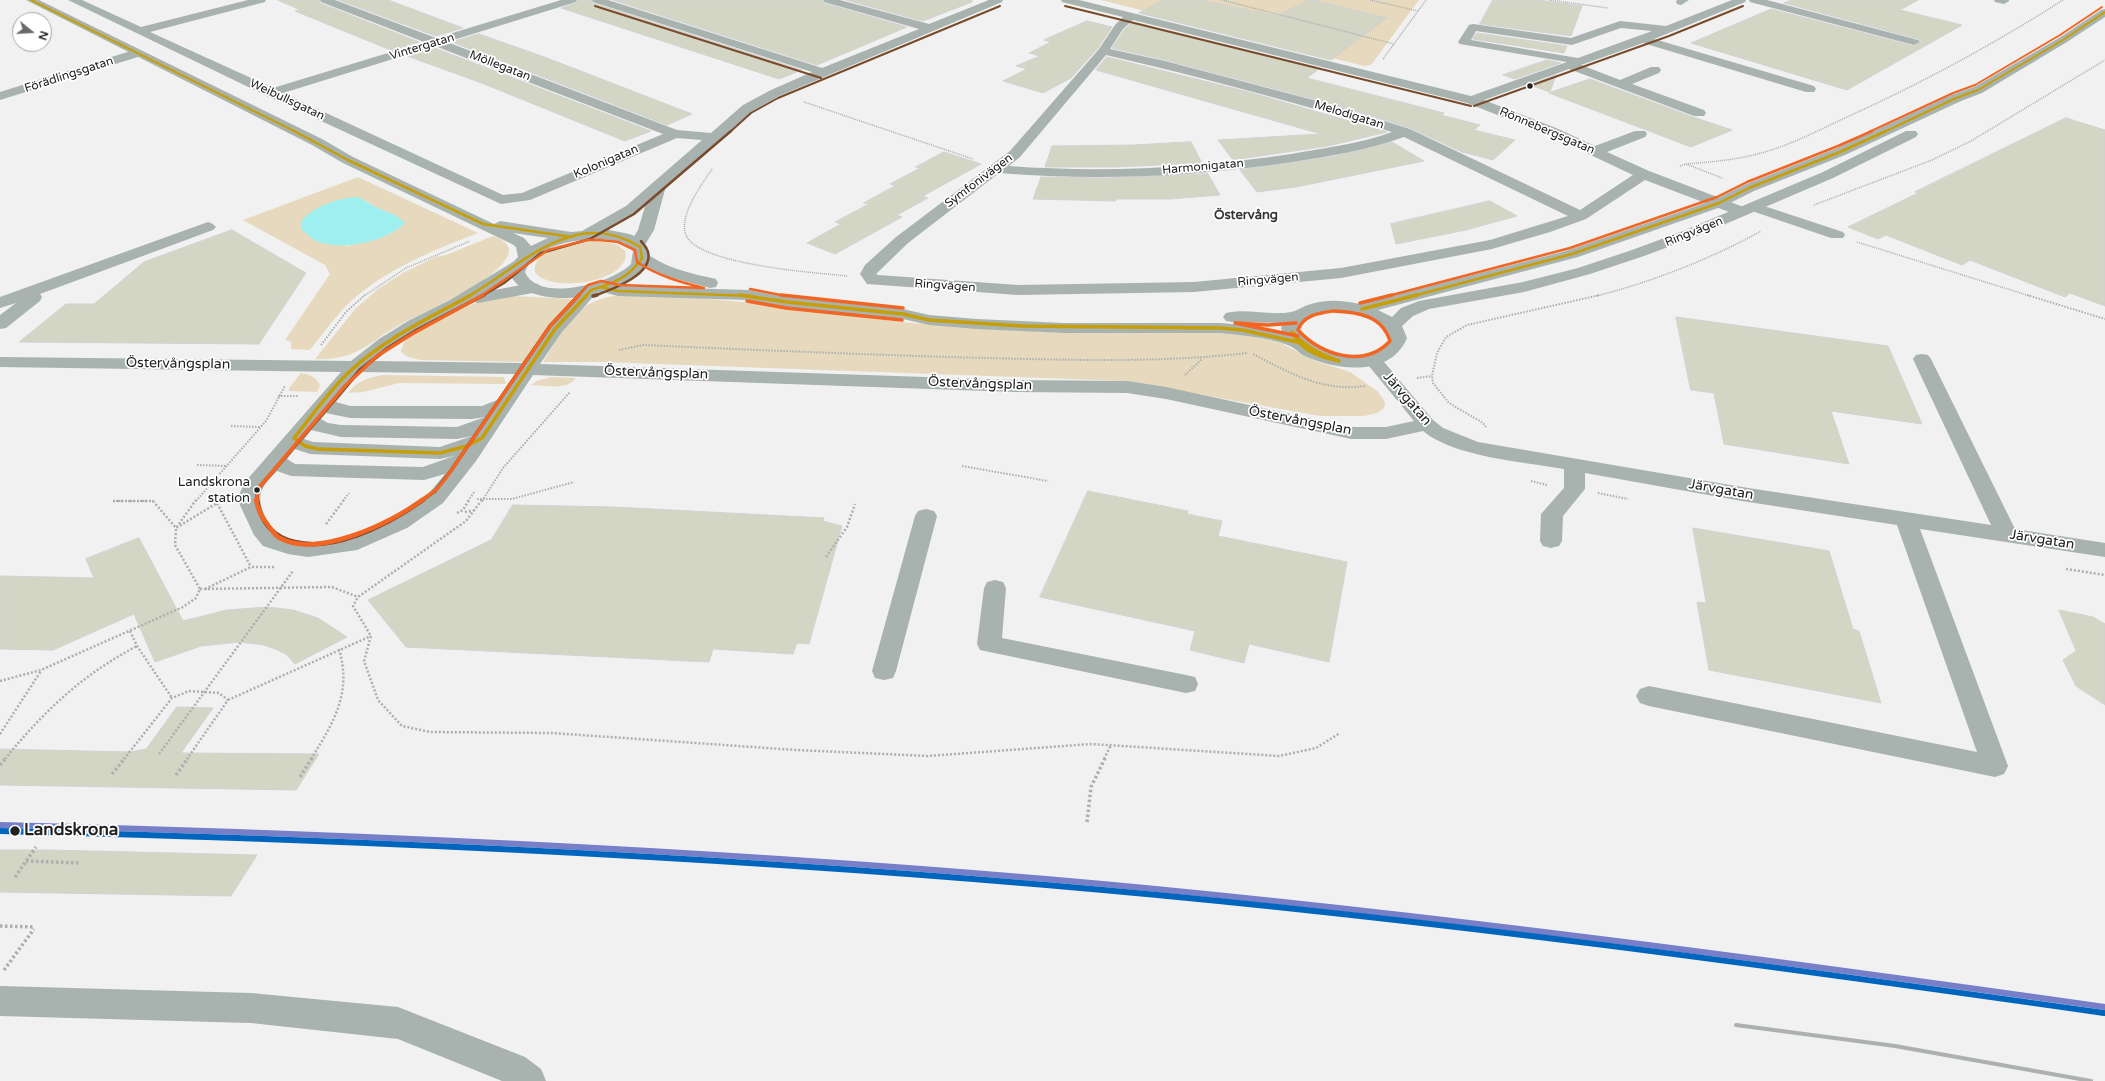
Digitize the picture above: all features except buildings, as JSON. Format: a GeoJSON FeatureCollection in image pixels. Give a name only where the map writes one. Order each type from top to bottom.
{"type":"FeatureCollection","features":[{"type":"Feature","properties":{"kind":"main road","name":"Ringvägen"},"geometry":{"type":"LineString","coordinates":[[31,0],[317,142],[348,160],[518,241],[523,245],[522,261],[518,276],[521,281],[532,288],[549,292],[569,293],[596,289],[619,280],[632,272],[640,251]]}},
{"type":"Feature","properties":{"kind":"main road","name":"Ringvägen"},"geometry":{"type":"LineString","coordinates":[[1362,309],[1572,254],[1719,203],[1749,188],[1846,149],[1956,98],[1978,90],[2063,40],[2105,12]]}},
{"type":"Feature","properties":{"kind":"main road","name":"Ringvägen"},"geometry":{"type":"LineString","coordinates":[[1392,326],[1407,312],[1426,305],[1524,287],[1584,271],[1638,253],[1747,210],[1881,150],[1968,101],[1978,90]]}},
{"type":"Feature","properties":{"kind":"main road","name":"Ringvägen"},"geometry":{"type":"LineString","coordinates":[[483,224],[572,236]]}},
{"type":"Feature","properties":{"kind":"main road","name":"Ringvägen"},"geometry":{"type":"LineString","coordinates":[[522,261],[545,245],[572,236],[588,234],[618,236],[640,251],[656,267],[671,274],[733,288],[748,295]]}},
{"type":"Feature","properties":{"kind":"main road","name":"Ringvägen"},"geometry":{"type":"LineString","coordinates":[[596,289],[748,295],[787,302],[903,314],[929,320],[1022,326],[1221,328],[1242,330],[1297,342],[1313,353],[1335,360],[1355,362],[1373,360],[1389,353],[1397,343],[1398,337],[1392,326],[1380,316],[1362,309],[1344,306],[1320,306],[1306,310],[1296,317],[1268,319],[1210,316],[1083,317],[931,312],[903,314]]}},
{"type":"Feature","properties":{"kind":"main road"},"geometry":{"type":"LineString","coordinates":[[1296,317],[1293,321],[1291,329],[1297,342]]}},
{"type":"Feature","properties":{"kind":"street","name":"Weibullsgatan"},"geometry":{"type":"LineString","coordinates":[[73,0],[501,200]]}},
{"type":"Feature","properties":{"kind":"street"},"geometry":{"type":"LineString","coordinates":[[140,31],[261,0]]}},
{"type":"Feature","properties":{"kind":"street","name":"Möllegatan"},"geometry":{"type":"LineString","coordinates":[[325,0],[675,134]]}},
{"type":"Feature","properties":{"kind":"street","name":"Vintergatan"},"geometry":{"type":"LineString","coordinates":[[272,93],[572,0]]}},
{"type":"Feature","properties":{"kind":"street"},"geometry":{"type":"LineString","coordinates":[[597,0],[822,72]]}},
{"type":"Feature","properties":{"kind":"street"},"geometry":{"type":"LineString","coordinates":[[828,0],[929,28]]}},
{"type":"Feature","properties":{"kind":"street"},"geometry":{"type":"LineString","coordinates":[[588,234],[632,209],[748,108],[775,93],[822,72],[998,0]]}},
{"type":"Feature","properties":{"kind":"street","name":"Rönnebergsgatan"},"geometry":{"type":"LineString","coordinates":[[1066,0],[1472,100],[1551,131],[1644,174],[1719,203],[1784,219],[1837,235]]}},
{"type":"Feature","properties":{"kind":"street"},"geometry":{"type":"LineString","coordinates":[[1472,100],[1643,39],[1740,0]]}},
{"type":"Feature","properties":{"kind":"street"},"geometry":{"type":"LineString","coordinates":[[1754,0],[1914,42]]}},
{"type":"Feature","properties":{"kind":"street","name":"Symfonivägen"},"geometry":{"type":"LineString","coordinates":[[873,280],[868,274],[871,268],[902,240],[998,169],[1015,154],[1103,51],[1119,27],[1130,16]]}},
{"type":"Feature","properties":{"kind":"street"},"geometry":{"type":"LineString","coordinates":[[1667,30],[1620,24],[1572,42],[1473,27],[1464,42],[1567,58],[1574,64],[1620,84],[1700,113]]}},
{"type":"Feature","properties":{"kind":"street"},"geometry":{"type":"LineString","coordinates":[[1643,39],[1810,89]]}},
{"type":"Feature","properties":{"kind":"street","name":"Melodigatan"},"geometry":{"type":"LineString","coordinates":[[1103,51],[1162,64],[1323,107],[1405,132],[1581,216]]}},
{"type":"Feature","properties":{"kind":"street","name":"Förädlingsgatan"},"geometry":{"type":"LineString","coordinates":[[0,96],[137,53]]}},
{"type":"Feature","properties":{"kind":"street"},"geometry":{"type":"LineString","coordinates":[[1620,84],[1655,70]]}},
{"type":"Feature","properties":{"kind":"street","name":"Harmonigatan"},"geometry":{"type":"LineString","coordinates":[[998,169],[1045,173],[1089,174],[1232,166],[1360,146],[1390,138],[1405,132]]}},
{"type":"Feature","properties":{"kind":"street","name":"Kolonigatan"},"geometry":{"type":"LineString","coordinates":[[501,200],[525,197],[675,134],[713,137]]}},
{"type":"Feature","properties":{"kind":"street"},"geometry":{"type":"LineString","coordinates":[[1596,151],[1640,134]]}},
{"type":"Feature","properties":{"kind":"street","name":"Ringvägen"},"geometry":{"type":"LineString","coordinates":[[873,280],[1018,290],[1201,286],[1341,273],[1492,244],[1545,229],[1581,216],[1644,174]]}},
{"type":"Feature","properties":{"kind":"street"},"geometry":{"type":"LineString","coordinates":[[640,251],[659,186]]}},
{"type":"Feature","properties":{"kind":"street"},"geometry":{"type":"LineString","coordinates":[[0,303],[208,227]]}},
{"type":"Feature","properties":{"kind":"street"},"geometry":{"type":"LineString","coordinates":[[522,261],[456,304],[414,325],[385,343],[356,366],[252,487],[249,497],[255,517],[271,541],[288,547],[308,550],[348,545],[399,523],[436,498],[470,456],[555,329],[596,289]]}},
{"type":"Feature","properties":{"kind":"street"},"geometry":{"type":"LineString","coordinates":[[0,324],[50,284]]}},
{"type":"Feature","properties":{"kind":"street"},"geometry":{"type":"LineString","coordinates":[[456,304],[484,296],[532,288]]}},
{"type":"Feature","properties":{"kind":"street"},"geometry":{"type":"LineString","coordinates":[[1922,359],[2007,535]]}},
{"type":"Feature","properties":{"kind":"street","name":"Järvgatan"},"geometry":{"type":"LineString","coordinates":[[1373,360],[1426,424],[1436,432],[1474,447],[1742,494],[2105,550]]}},
{"type":"Feature","properties":{"kind":"street","name":"Östervångsplan"},"geometry":{"type":"LineString","coordinates":[[0,362],[528,369],[1015,386],[1127,387],[1166,393],[1296,422],[1351,432],[1386,433],[1406,430],[1426,424]]}},
{"type":"Feature","properties":{"kind":"street"},"geometry":{"type":"LineString","coordinates":[[325,402],[331,408],[350,412],[472,413],[487,411],[507,399]]}},
{"type":"Feature","properties":{"kind":"street"},"geometry":{"type":"LineString","coordinates":[[311,418],[313,423],[322,429],[457,433],[468,431],[495,418]]}},
{"type":"Feature","properties":{"kind":"street"},"geometry":{"type":"LineString","coordinates":[[294,438],[297,443],[310,448],[440,453],[467,446],[482,438]]}},
{"type":"Feature","properties":{"kind":"street"},"geometry":{"type":"LineString","coordinates":[[274,461],[291,470],[424,474],[455,464],[470,456]]}},
{"type":"Feature","properties":{"kind":"street"},"geometry":{"type":"LineString","coordinates":[[1551,541],[1552,514],[1575,489],[1574,464]]}},
{"type":"Feature","properties":{"kind":"street"},"geometry":{"type":"LineString","coordinates":[[884,671],[926,516]]}},
{"type":"Feature","properties":{"kind":"street"},"geometry":{"type":"LineString","coordinates":[[1649,696],[1995,766],[1906,519]]}},
{"type":"Feature","properties":{"kind":"street"},"geometry":{"type":"LineString","coordinates":[[995,588],[989,644],[1186,684]]}},
{"type":"Feature","properties":{"kind":"street"},"geometry":{"type":"LineString","coordinates":[[0,1001],[251,1008],[398,1023],[513,1069],[529,1081]]}},
{"type":"Feature","properties":{"kind":"path"},"geometry":{"type":"LineString","coordinates":[[1222,0],[1394,44]]}},
{"type":"Feature","properties":{"kind":"path"},"geometry":{"type":"LineString","coordinates":[[1370,0],[1418,11]]}},
{"type":"Feature","properties":{"kind":"path"},"geometry":{"type":"LineString","coordinates":[[1371,76],[1426,0]]}},
{"type":"Feature","properties":{"kind":"path"},"geometry":{"type":"LineString","coordinates":[[1686,164],[1750,156],[1790,144],[1875,105],[1949,68],[2019,29],[2063,0]]}},
{"type":"Feature","properties":{"kind":"path"},"geometry":{"type":"LineString","coordinates":[[1487,428],[1483,423],[1449,402],[1440,393],[1432,376],[1437,353],[1446,337],[1467,325],[1533,312],[1607,293],[1666,273],[1738,244],[1802,210],[1932,160],[1971,141],[2105,60]]}},
{"type":"Feature","properties":{"kind":"path"},"geometry":{"type":"LineString","coordinates":[[775,93],[980,161],[998,169]]}},
{"type":"Feature","properties":{"kind":"path"},"geometry":{"type":"LineString","coordinates":[[701,149],[718,151],[723,155],[709,173],[689,208],[685,230],[692,245],[700,250],[722,258],[873,280]]}},
{"type":"Feature","properties":{"kind":"path"},"geometry":{"type":"LineString","coordinates":[[1837,235],[2105,319]]}},
{"type":"Feature","properties":{"kind":"path"},"geometry":{"type":"LineString","coordinates":[[200,589],[175,545],[176,528],[188,510],[266,421],[278,396],[349,309],[373,288],[414,264],[472,240]]}},
{"type":"Feature","properties":{"kind":"path"},"geometry":{"type":"LineString","coordinates":[[1412,379],[1432,376]]}},
{"type":"Feature","properties":{"kind":"path"},"geometry":{"type":"LineString","coordinates":[[231,426],[261,427]]}},
{"type":"Feature","properties":{"kind":"path"},"geometry":{"type":"LineString","coordinates":[[197,465],[226,466]]}},
{"type":"Feature","properties":{"kind":"path"},"geometry":{"type":"LineString","coordinates":[[962,466],[1048,481]]}},
{"type":"Feature","properties":{"kind":"path"},"geometry":{"type":"LineString","coordinates":[[477,499],[512,499],[574,482]]}},
{"type":"Feature","properties":{"kind":"path"},"geometry":{"type":"LineString","coordinates":[[113,501],[153,501],[176,528]]}},
{"type":"Feature","properties":{"kind":"path"},"geometry":{"type":"LineString","coordinates":[[176,528],[218,503]]}},
{"type":"Feature","properties":{"kind":"path"},"geometry":{"type":"LineString","coordinates":[[826,557],[847,526],[855,504]]}},
{"type":"Feature","properties":{"kind":"path"},"geometry":{"type":"LineString","coordinates":[[465,512],[476,510]]}},
{"type":"Feature","properties":{"kind":"path"},"geometry":{"type":"LineString","coordinates":[[205,589],[251,567]]}},
{"type":"Feature","properties":{"kind":"path"},"geometry":{"type":"LineString","coordinates":[[159,754],[296,568]]}},
{"type":"Feature","properties":{"kind":"path"},"geometry":{"type":"LineString","coordinates":[[200,589],[332,587],[358,597],[353,606],[371,636],[364,661],[378,700],[402,726],[430,732],[552,733],[796,750],[928,756],[1091,744],[1111,744],[1279,756],[1316,748],[1340,733]]}},
{"type":"Feature","properties":{"kind":"path"},"geometry":{"type":"LineString","coordinates":[[0,681],[41,670],[130,632],[183,607],[196,598],[200,589]]}},
{"type":"Feature","properties":{"kind":"path"},"geometry":{"type":"LineString","coordinates":[[130,632],[137,646],[172,698]]}},
{"type":"Feature","properties":{"kind":"path"},"geometry":{"type":"LineString","coordinates":[[176,775],[228,700],[339,649],[371,636]]}},
{"type":"Feature","properties":{"kind":"path"},"geometry":{"type":"LineString","coordinates":[[0,765],[45,711],[64,693],[90,673],[137,646]]}},
{"type":"Feature","properties":{"kind":"path"},"geometry":{"type":"LineString","coordinates":[[300,777],[330,725],[342,699],[345,675],[339,649]]}},
{"type":"Feature","properties":{"kind":"path"},"geometry":{"type":"LineString","coordinates":[[0,734],[41,670]]}},
{"type":"Feature","properties":{"kind":"path"},"geometry":{"type":"LineString","coordinates":[[112,774],[172,698],[189,692],[205,692],[220,693],[228,700]]}},
{"type":"Feature","properties":{"kind":"path"},"geometry":{"type":"LineString","coordinates":[[1087,822],[1091,787],[1111,744]]}},
{"type":"Feature","properties":{"kind":"path"},"geometry":{"type":"LineString","coordinates":[[15,877],[36,847]]}},
{"type":"Feature","properties":{"kind":"path"},"geometry":{"type":"LineString","coordinates":[[26,861],[81,863]]}},
{"type":"Feature","properties":{"kind":"path"},"geometry":{"type":"LineString","coordinates":[[0,926],[35,928],[0,975]]}},
{"type":"Feature","properties":{"kind":"shaded area"},"geometry":{"type":"Polygon","coordinates":[[[1101,0],[1419,0],[1371,65],[1364,66],[1101,0]]]}},
{"type":"Feature","properties":{"kind":"shaded area"},"geometry":{"type":"Polygon","coordinates":[[[358,177],[478,233],[424,255],[389,273],[357,296],[343,309],[310,350],[291,349],[291,342],[285,340],[330,274],[325,265],[243,220],[358,177]],[[347,198],[318,209],[346,246],[385,236],[392,233],[404,223],[395,215],[377,208],[366,201],[347,198]]]}},
{"type":"Feature","properties":{"kind":"shaded area"},"geometry":{"type":"Polygon","coordinates":[[[493,236],[508,245],[507,257],[496,271],[454,298],[401,324],[358,351],[338,358],[315,359],[356,308],[378,289],[403,273],[435,257],[446,255],[493,236]]]}},
{"type":"Feature","properties":{"kind":"shaded area"},"geometry":{"type":"Polygon","coordinates":[[[597,240],[618,245],[625,251],[624,261],[617,270],[604,277],[589,281],[557,283],[544,279],[535,272],[536,263],[549,251],[569,244],[597,240]]]}},
{"type":"Feature","properties":{"kind":"shaded area"},"geometry":{"type":"Polygon","coordinates":[[[628,294],[680,296],[752,303],[910,323],[1064,333],[1217,331],[1243,334],[1281,343],[1313,360],[1350,372],[1377,391],[1384,400],[1385,405],[1383,409],[1377,413],[1364,416],[1320,416],[1125,381],[603,362],[543,362],[566,325],[584,307],[599,299],[628,294]]]}},
{"type":"Feature","properties":{"kind":"shaded area"},"geometry":{"type":"Polygon","coordinates":[[[512,296],[576,299],[526,362],[420,360],[408,357],[401,352],[403,344],[408,338],[415,332],[435,321],[460,309],[483,301],[496,297],[512,296]]]}},
{"type":"Feature","properties":{"kind":"shaded area"},"geometry":{"type":"Polygon","coordinates":[[[301,373],[310,375],[317,380],[320,386],[317,392],[289,391],[289,388],[301,373]]]}},
{"type":"Feature","properties":{"kind":"shaded area"},"geometry":{"type":"Polygon","coordinates":[[[382,375],[504,377],[506,384],[399,383],[363,392],[348,393],[351,389],[363,381],[382,375]]]}},
{"type":"Feature","properties":{"kind":"shaded area"},"geometry":{"type":"Polygon","coordinates":[[[551,377],[576,378],[567,385],[562,386],[531,385],[537,381],[551,377]]]}},
{"type":"Feature","properties":{"kind":"water"},"geometry":{"type":"Polygon","coordinates":[[[358,197],[377,208],[395,215],[405,223],[387,235],[365,243],[352,245],[329,245],[319,242],[301,229],[301,222],[312,211],[319,207],[334,201],[358,197]]]}},
{"type":"Feature","properties":{"kind":"railway"},"geometry":{"type":"LineString","coordinates":[[1736,1025],[1895,1046],[2091,1081]]}},
{"type":"Feature","properties":{"kind":"transit line"},"geometry":{"type":"LineString","coordinates":[[31,0],[317,142],[348,160],[483,224],[572,237]]}},
{"type":"Feature","properties":{"kind":"transit line"},"geometry":{"type":"LineString","coordinates":[[595,6],[821,78]]}},
{"type":"Feature","properties":{"kind":"transit line"},"geometry":{"type":"LineString","coordinates":[[587,286],[550,326],[450,472],[437,488],[425,499],[404,513],[379,526],[347,539],[326,543],[302,544],[291,542],[272,532],[260,512],[256,499],[257,490],[360,370],[388,348],[417,330],[459,309],[504,283],[541,253],[590,239],[634,214],[751,113],[778,98],[1000,6]]}},
{"type":"Feature","properties":{"kind":"transit line"},"geometry":{"type":"LineString","coordinates":[[1065,6],[1471,106]]}},
{"type":"Feature","properties":{"kind":"transit line"},"geometry":{"type":"LineString","coordinates":[[1474,106],[1669,36],[1743,6]]}},
{"type":"Feature","properties":{"kind":"transit line"},"geometry":{"type":"LineString","coordinates":[[1360,303],[1570,248],[1717,197],[1747,182],[1838,146],[1953,93],[1975,85],[2060,35],[2102,7]]}},
{"type":"Feature","properties":{"kind":"transit line"},"geometry":{"type":"LineString","coordinates":[[1362,309],[1572,254],[1719,203],[1749,188],[1840,152],[1956,98],[1978,90],[2063,40],[2105,12]]}},
{"type":"Feature","properties":{"kind":"transit line"},"geometry":{"type":"LineString","coordinates":[[294,438],[340,381],[373,352],[471,295],[544,246],[575,236],[587,234],[609,234],[630,241],[640,247],[642,258],[633,271],[613,283],[591,290]]}},
{"type":"Feature","properties":{"kind":"transit line"},"geometry":{"type":"LineString","coordinates":[[587,240],[606,240],[629,246],[635,250],[637,262],[653,272],[686,284],[704,288],[619,285],[601,281],[588,285],[550,326],[450,473],[435,491],[401,514],[359,533],[337,540],[315,544],[296,543],[275,534],[258,510],[256,500],[257,490],[345,386],[377,356],[412,334],[486,293],[548,250],[587,240]]}},
{"type":"Feature","properties":{"kind":"transit line"},"geometry":{"type":"LineString","coordinates":[[593,296],[624,283],[635,277],[643,269],[648,261],[648,251],[641,241]]}},
{"type":"Feature","properties":{"kind":"transit line"},"geometry":{"type":"LineString","coordinates":[[591,290],[601,287],[618,291],[748,295],[787,302],[903,314],[929,320],[1022,326],[1221,328],[1242,330],[1297,342]]}},
{"type":"Feature","properties":{"kind":"transit line"},"geometry":{"type":"LineString","coordinates":[[750,289],[788,296],[903,308]]}},
{"type":"Feature","properties":{"kind":"transit line"},"geometry":{"type":"LineString","coordinates":[[294,438],[305,446],[318,449],[440,453],[467,446],[482,438],[555,329],[591,290]]}},
{"type":"Feature","properties":{"kind":"transit line"},"geometry":{"type":"LineString","coordinates":[[747,301],[786,308],[902,320]]}},
{"type":"Feature","properties":{"kind":"transit line"},"geometry":{"type":"LineString","coordinates":[[1333,311],[1350,312],[1376,320],[1387,332],[1390,341],[1383,348],[1369,355],[1358,357],[1347,356],[1324,350],[1305,338],[1298,330],[1300,325],[1307,318],[1317,314],[1333,311]]}},
{"type":"Feature","properties":{"kind":"transit line"},"geometry":{"type":"LineString","coordinates":[[1296,323],[1268,325],[1235,323],[1298,336]]}},
{"type":"Feature","properties":{"kind":"transit line"},"geometry":{"type":"LineString","coordinates":[[1292,332],[1307,347],[1339,361]]}},
{"type":"Feature","properties":{"kind":"transit line"},"geometry":{"type":"LineString","coordinates":[[1292,332],[1299,344],[1311,352],[1339,361]]}},
{"type":"Feature","properties":{"kind":"transit line"},"geometry":{"type":"LineString","coordinates":[[0,825],[138,828],[414,838],[690,852],[965,872],[1354,909],[1730,955],[2105,1007]]}},
{"type":"Feature","properties":{"kind":"transit line"},"geometry":{"type":"LineString","coordinates":[[0,831],[138,834],[414,844],[690,858],[965,878],[1354,915],[1729,961],[2104,1013]]}},
{"type":"Feature","properties":{"kind":"place","name":"Landskrona station"},"geometry":{"type":"Point","coordinates":[257,490]}},
{"type":"Feature","properties":{"kind":"place","name":"Landskrona"},"geometry":{"type":"Point","coordinates":[15,831]}},
{"type":"Feature","properties":{"kind":"district","name":"Östervång"},"geometry":{"type":"Point","coordinates":[1246,216]}}]}
